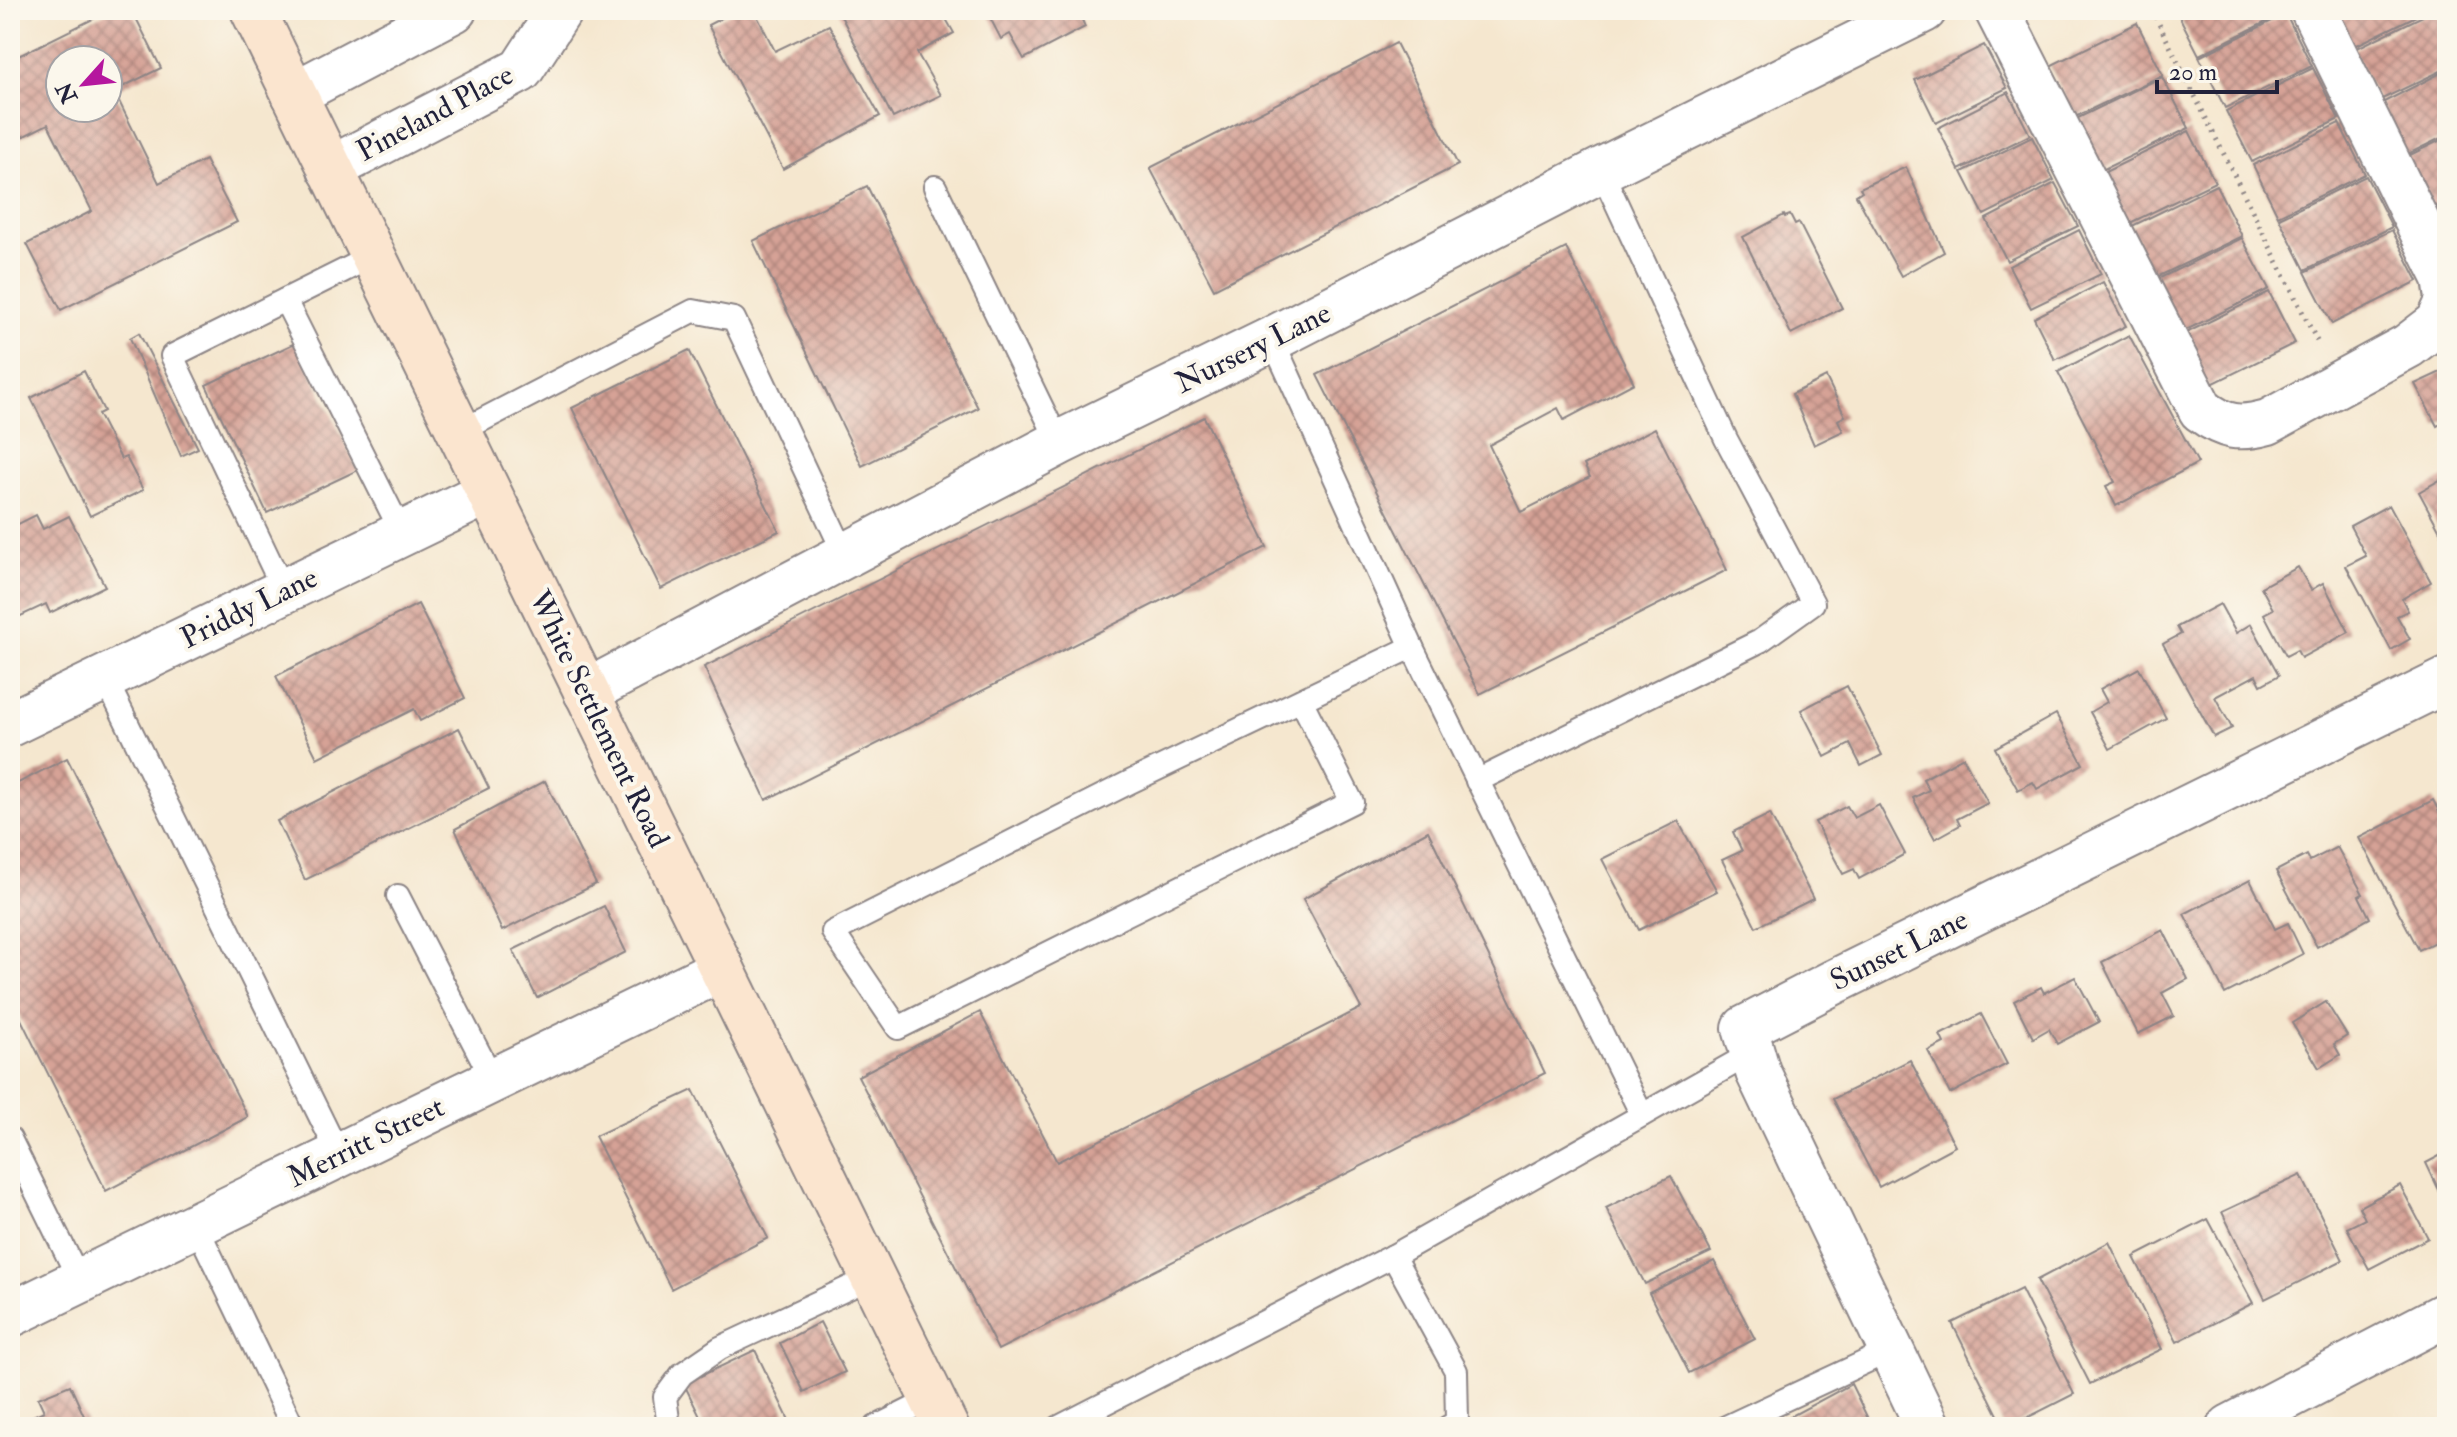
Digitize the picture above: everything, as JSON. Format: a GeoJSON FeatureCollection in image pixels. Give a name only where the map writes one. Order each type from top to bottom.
{"type":"FeatureCollection","features":[{"type":"Feature","properties":{"kind":"main road","name":"White Settlement Road"},"geometry":{"type":"LineString","coordinates":[[253,10],[939,1413]]}},
{"type":"Feature","properties":{"kind":"street"},"geometry":{"type":"LineString","coordinates":[[294,94],[454,10]]}},
{"type":"Feature","properties":{"kind":"street","name":"Pineland Place"},"geometry":{"type":"LineString","coordinates":[[330,169],[521,70],[560,10]]}},
{"type":"Feature","properties":{"kind":"street"},"geometry":{"type":"LineString","coordinates":[[1997,10],[2201,410],[2221,424],[2249,427],[2268,422],[2408,346],[2438,323],[2447,304]]}},
{"type":"Feature","properties":{"kind":"street"},"geometry":{"type":"LineString","coordinates":[[2313,10],[2445,278],[2447,292]]}},
{"type":"Feature","properties":{"kind":"street","name":"Nursery Lane"},"geometry":{"type":"LineString","coordinates":[[586,692],[1059,443],[1272,339],[1902,15]]}},
{"type":"Feature","properties":{"kind":"street","name":"Priddy Lane"},"geometry":{"type":"LineString","coordinates":[[10,724],[488,492]]}},
{"type":"Feature","properties":{"kind":"street","name":"Sunset Lane"},"geometry":{"type":"LineString","coordinates":[[1752,1053],[1745,1028],[2447,680]]}},
{"type":"Feature","properties":{"kind":"street","name":"Merritt Street"},"geometry":{"type":"LineString","coordinates":[[10,1315],[722,969]]}},
{"type":"Feature","properties":{"kind":"street"},"geometry":{"type":"LineString","coordinates":[[1752,1053],[1758,1072],[1928,1427]]}},
{"type":"Feature","properties":{"kind":"street"},"geometry":{"type":"LineString","coordinates":[[2230,1427],[2447,1314]]}},
{"type":"Feature","properties":{"kind":"lane"},"geometry":{"type":"LineString","coordinates":[[1477,781],[1760,641],[1813,603],[1726,439],[1601,170]]}},
{"type":"Feature","properties":{"kind":"lane"},"geometry":{"type":"LineString","coordinates":[[935,187],[1059,443]]}},
{"type":"Feature","properties":{"kind":"lane"},"geometry":{"type":"LineString","coordinates":[[284,591],[172,356],[373,256]]}},
{"type":"Feature","properties":{"kind":"lane"},"geometry":{"type":"LineString","coordinates":[[285,300],[402,533]]}},
{"type":"Feature","properties":{"kind":"lane"},"geometry":{"type":"LineString","coordinates":[[459,432],[693,311],[734,319],[845,555]]}},
{"type":"Feature","properties":{"kind":"lane"},"geometry":{"type":"LineString","coordinates":[[1272,339],[1412,647],[1642,1115]]}},
{"type":"Feature","properties":{"kind":"lane"},"geometry":{"type":"LineString","coordinates":[[1301,700],[1352,802],[898,1028],[833,932],[1130,782],[1301,700],[1412,647]]}},
{"type":"Feature","properties":{"kind":"lane"},"geometry":{"type":"LineString","coordinates":[[105,678],[339,1155]]}},
{"type":"Feature","properties":{"kind":"lane"},"geometry":{"type":"LineString","coordinates":[[398,896],[493,1080]]}},
{"type":"Feature","properties":{"kind":"lane"},"geometry":{"type":"LineString","coordinates":[[1059,1427],[1393,1256],[1752,1053]]}},
{"type":"Feature","properties":{"kind":"lane"},"geometry":{"type":"LineString","coordinates":[[10,1139],[80,1281]]}},
{"type":"Feature","properties":{"kind":"lane"},"geometry":{"type":"LineString","coordinates":[[196,1225],[293,1427]]}},
{"type":"Feature","properties":{"kind":"lane"},"geometry":{"type":"LineString","coordinates":[[1393,1256],[1456,1371],[1457,1422],[1448,1427]]}},
{"type":"Feature","properties":{"kind":"lane"},"geometry":{"type":"LineString","coordinates":[[669,1427],[665,1397],[682,1374],[720,1348],[872,1277]]}},
{"type":"Feature","properties":{"kind":"lane"},"geometry":{"type":"LineString","coordinates":[[1726,1427],[1891,1350]]}},
{"type":"Feature","properties":{"kind":"lane"},"geometry":{"type":"LineString","coordinates":[[876,1427],[939,1413]]}},
{"type":"Feature","properties":{"kind":"path"},"geometry":{"type":"LineString","coordinates":[[2152,10],[2338,384]]}},
{"type":"Feature","properties":{"kind":"building"},"geometry":{"type":"Polygon","coordinates":[[[111,10],[132,10],[161,68],[124,86],[124,44],[44,44],[44,124],[48,124],[10,143],[10,60],[111,10]]]}},
{"type":"Feature","properties":{"kind":"building"},"geometry":{"type":"Polygon","coordinates":[[[737,10],[754,10],[775,51],[829,25],[880,116],[783,169],[708,25],[737,10]]]}},
{"type":"Feature","properties":{"kind":"building"},"geometry":{"type":"Polygon","coordinates":[[[838,10],[941,10],[954,33],[917,53],[941,95],[893,118],[838,10]]]}},
{"type":"Feature","properties":{"kind":"building"},"geometry":{"type":"Polygon","coordinates":[[[986,10],[1078,10],[1085,27],[1024,59],[1010,34],[1001,39],[986,10]]]}},
{"type":"Feature","properties":{"kind":"building"},"geometry":{"type":"Polygon","coordinates":[[[2176,10],[2290,10],[2199,55],[2176,10]]]}},
{"type":"Feature","properties":{"kind":"building"},"geometry":{"type":"Polygon","coordinates":[[[2334,10],[2428,10],[2353,47],[2334,10]]]}},
{"type":"Feature","properties":{"kind":"building"},"geometry":{"type":"Polygon","coordinates":[[[2435,10],[2441,10],[2447,22],[2447,68],[2378,101],[2353,50],[2435,10]]]}},
{"type":"Feature","properties":{"kind":"building"},"geometry":{"type":"Polygon","coordinates":[[[2286,14],[2312,66],[2225,108],[2199,57],[2286,14]]]}},
{"type":"Feature","properties":{"kind":"building"},"geometry":{"type":"Polygon","coordinates":[[[2137,23],[2163,75],[2075,117],[2050,66],[2137,23]]]}},
{"type":"Feature","properties":{"kind":"building"},"geometry":{"type":"Polygon","coordinates":[[[1396,43],[1458,165],[1214,289],[1150,168],[1396,43]]]}},
{"type":"Feature","properties":{"kind":"building"},"geometry":{"type":"Polygon","coordinates":[[[1984,45],[2007,88],[1936,123],[1915,80],[1984,45]]]}},
{"type":"Feature","properties":{"kind":"building"},"geometry":{"type":"Polygon","coordinates":[[[2313,68],[2339,119],[2252,162],[2226,111],[2313,68]]]}},
{"type":"Feature","properties":{"kind":"building"},"geometry":{"type":"Polygon","coordinates":[[[2447,70],[2447,135],[2406,155],[2380,104],[2447,70]]]}},
{"type":"Feature","properties":{"kind":"building"},"geometry":{"type":"Polygon","coordinates":[[[2162,77],[2189,128],[2102,170],[2076,119],[2162,77]]]}},
{"type":"Feature","properties":{"kind":"building"},"geometry":{"type":"Polygon","coordinates":[[[2008,92],[2030,135],[1959,170],[1938,128],[2008,92]]]}},
{"type":"Feature","properties":{"kind":"building"},"geometry":{"type":"Polygon","coordinates":[[[124,111],[159,183],[205,160],[237,222],[61,310],[27,244],[92,211],[48,124],[124,124],[124,111]]]}},
{"type":"Feature","properties":{"kind":"building"},"geometry":{"type":"Polygon","coordinates":[[[2339,123],[2365,174],[2278,216],[2253,165],[2339,123]]]}},
{"type":"Feature","properties":{"kind":"building"},"geometry":{"type":"Polygon","coordinates":[[[2189,131],[2215,182],[2128,224],[2103,173],[2189,131]]]}},
{"type":"Feature","properties":{"kind":"building"},"geometry":{"type":"Polygon","coordinates":[[[2032,137],[2054,180],[1984,215],[1962,172],[2032,137]]]}},
{"type":"Feature","properties":{"kind":"building"},"geometry":{"type":"Polygon","coordinates":[[[2447,137],[2447,201],[2432,209],[2406,157],[2447,137]]]}},
{"type":"Feature","properties":{"kind":"building"},"geometry":{"type":"Polygon","coordinates":[[[1906,167],[1944,252],[1901,276],[1856,195],[1862,191],[1860,188],[1906,167]]]}},
{"type":"Feature","properties":{"kind":"building"},"geometry":{"type":"Polygon","coordinates":[[[2366,176],[2392,227],[2305,270],[2279,218],[2366,176]]]}},
{"type":"Feature","properties":{"kind":"building"},"geometry":{"type":"Polygon","coordinates":[[[2055,183],[2078,226],[2007,261],[1986,219],[2055,183]]]}},
{"type":"Feature","properties":{"kind":"building"},"geometry":{"type":"Polygon","coordinates":[[[2216,185],[2242,236],[2155,278],[2130,227],[2216,185]]]}},
{"type":"Feature","properties":{"kind":"building"},"geometry":{"type":"Polygon","coordinates":[[[867,186],[978,408],[862,466],[753,241],[867,186]]]}},
{"type":"Feature","properties":{"kind":"building"},"geometry":{"type":"Polygon","coordinates":[[[2447,203],[2447,238],[2433,210],[2447,203]]]}},
{"type":"Feature","properties":{"kind":"building"},"geometry":{"type":"Polygon","coordinates":[[[1784,215],[1790,215],[1795,225],[1799,223],[1842,308],[1791,334],[1743,237],[1784,215]]]}},
{"type":"Feature","properties":{"kind":"building"},"geometry":{"type":"Polygon","coordinates":[[[2079,230],[2101,274],[2031,308],[2009,266],[2079,230]]]}},
{"type":"Feature","properties":{"kind":"building"},"geometry":{"type":"Polygon","coordinates":[[[2392,230],[2418,281],[2332,324],[2305,272],[2392,230]]]}},
{"type":"Feature","properties":{"kind":"building"},"geometry":{"type":"Polygon","coordinates":[[[2242,238],[2269,289],[2182,332],[2156,280],[2242,238]]]}},
{"type":"Feature","properties":{"kind":"building"},"geometry":{"type":"Polygon","coordinates":[[[1566,248],[1634,383],[1564,420],[1558,408],[1489,445],[1521,512],[1590,477],[1584,465],[1655,428],[1727,570],[1480,694],[1317,375],[1566,248]]]}},
{"type":"Feature","properties":{"kind":"building"},"geometry":{"type":"Polygon","coordinates":[[[2103,282],[2126,326],[2055,360],[2034,318],[2103,282]]]}},
{"type":"Feature","properties":{"kind":"building"},"geometry":{"type":"Polygon","coordinates":[[[2269,292],[2295,343],[2208,386],[2182,335],[2269,292]]]}},
{"type":"Feature","properties":{"kind":"building"},"geometry":{"type":"Polygon","coordinates":[[[139,333],[198,448],[181,456],[130,338],[139,333]]]}},
{"type":"Feature","properties":{"kind":"building"},"geometry":{"type":"Polygon","coordinates":[[[2129,335],[2198,463],[2116,506],[2106,486],[2115,482],[2058,372],[2129,335]]]}},
{"type":"Feature","properties":{"kind":"building"},"geometry":{"type":"Polygon","coordinates":[[[297,342],[358,470],[267,513],[206,385],[297,342]]]}},
{"type":"Feature","properties":{"kind":"building"},"geometry":{"type":"Polygon","coordinates":[[[689,350],[779,531],[661,589],[572,408],[689,350]]]}},
{"type":"Feature","properties":{"kind":"building"},"geometry":{"type":"Polygon","coordinates":[[[2447,369],[2447,420],[2437,426],[2415,384],[2447,369]]]}},
{"type":"Feature","properties":{"kind":"building"},"geometry":{"type":"Polygon","coordinates":[[[84,371],[104,411],[98,414],[121,459],[126,457],[143,490],[90,516],[31,398],[84,371]]]}},
{"type":"Feature","properties":{"kind":"building"},"geometry":{"type":"Polygon","coordinates":[[[1826,377],[1845,416],[1838,420],[1843,431],[1814,445],[1792,394],[1826,377]]]}},
{"type":"Feature","properties":{"kind":"building"},"geometry":{"type":"Polygon","coordinates":[[[1204,417],[1267,547],[766,800],[704,667],[1204,417]]]}},
{"type":"Feature","properties":{"kind":"building"},"geometry":{"type":"Polygon","coordinates":[[[2447,476],[2447,544],[2419,492],[2447,476]]]}},
{"type":"Feature","properties":{"kind":"building"},"geometry":{"type":"Polygon","coordinates":[[[2389,505],[2431,582],[2402,599],[2408,611],[2397,616],[2410,639],[2391,650],[2346,566],[2366,556],[2350,526],[2389,505]]]}},
{"type":"Feature","properties":{"kind":"building"},"geometry":{"type":"Polygon","coordinates":[[[36,515],[43,529],[69,516],[105,586],[50,613],[46,604],[10,621],[10,528],[36,515]]]}},
{"type":"Feature","properties":{"kind":"building"},"geometry":{"type":"Polygon","coordinates":[[[2298,567],[2311,590],[2323,583],[2349,632],[2301,658],[2297,650],[2286,656],[2264,614],[2273,609],[2261,587],[2298,567]]]}},
{"type":"Feature","properties":{"kind":"building"},"geometry":{"type":"Polygon","coordinates":[[[418,604],[465,698],[420,721],[414,709],[317,758],[276,676],[418,604]]]}},
{"type":"Feature","properties":{"kind":"building"},"geometry":{"type":"Polygon","coordinates":[[[2220,604],[2236,633],[2251,624],[2279,675],[2261,685],[2256,675],[2215,697],[2232,728],[2214,737],[2163,644],[2181,634],[2177,627],[2220,604]]]}},
{"type":"Feature","properties":{"kind":"building"},"geometry":{"type":"Polygon","coordinates":[[[2139,668],[2166,718],[2110,749],[2090,712],[2107,702],[2100,689],[2139,668]]]}},
{"type":"Feature","properties":{"kind":"building"},"geometry":{"type":"Polygon","coordinates":[[[1847,686],[1882,755],[1861,766],[1850,744],[1825,757],[1801,710],[1847,686]]]}},
{"type":"Feature","properties":{"kind":"building"},"geometry":{"type":"Polygon","coordinates":[[[2056,714],[2083,764],[2037,789],[2033,782],[2018,790],[1995,748],[2056,714]]]}},
{"type":"Feature","properties":{"kind":"building"},"geometry":{"type":"Polygon","coordinates":[[[459,728],[489,788],[305,880],[277,821],[459,728]]]}},
{"type":"Feature","properties":{"kind":"building"},"geometry":{"type":"Polygon","coordinates":[[[1963,757],[1988,803],[1957,819],[1960,825],[1935,839],[1913,798],[1929,790],[1923,779],[1963,757]]]}},
{"type":"Feature","properties":{"kind":"building"},"geometry":{"type":"Polygon","coordinates":[[[67,758],[248,1117],[106,1191],[10,997],[10,787],[67,758]]]}},
{"type":"Feature","properties":{"kind":"building"},"geometry":{"type":"Polygon","coordinates":[[[545,781],[596,884],[502,931],[455,829],[545,781]]]}},
{"type":"Feature","properties":{"kind":"building"},"geometry":{"type":"Polygon","coordinates":[[[2433,800],[2447,826],[2447,936],[2419,950],[2359,838],[2433,800]]]}},
{"type":"Feature","properties":{"kind":"building"},"geometry":{"type":"Polygon","coordinates":[[[1879,805],[1905,854],[1859,879],[1854,869],[1843,874],[1815,822],[1847,806],[1854,818],[1879,805]]]}},
{"type":"Feature","properties":{"kind":"building"},"geometry":{"type":"Polygon","coordinates":[[[1770,814],[1813,899],[1756,927],[1722,860],[1742,851],[1733,832],[1770,814]]]}},
{"type":"Feature","properties":{"kind":"building"},"geometry":{"type":"Polygon","coordinates":[[[1678,821],[1717,891],[1639,930],[1602,859],[1678,821]]]}},
{"type":"Feature","properties":{"kind":"building"},"geometry":{"type":"Polygon","coordinates":[[[1428,831],[1545,1073],[998,1350],[858,1076],[980,1012],[1057,1162],[1361,1008],[1303,899],[1428,831]]]}},
{"type":"Feature","properties":{"kind":"building"},"geometry":{"type":"Polygon","coordinates":[[[2337,847],[2363,894],[2359,896],[2370,918],[2317,947],[2276,871],[2307,855],[2310,861],[2337,847]]]}},
{"type":"Feature","properties":{"kind":"building"},"geometry":{"type":"Polygon","coordinates":[[[2250,880],[2275,929],[2288,923],[2303,954],[2225,994],[2184,914],[2250,880]]]}},
{"type":"Feature","properties":{"kind":"building"},"geometry":{"type":"Polygon","coordinates":[[[604,906],[626,952],[537,998],[513,950],[604,906]]]}},
{"type":"Feature","properties":{"kind":"building"},"geometry":{"type":"Polygon","coordinates":[[[2163,930],[2188,979],[2162,993],[2174,1016],[2138,1034],[2102,962],[2163,930]]]}},
{"type":"Feature","properties":{"kind":"building"},"geometry":{"type":"Polygon","coordinates":[[[2075,977],[2099,1022],[2057,1044],[2049,1029],[2033,1038],[2014,1001],[2041,987],[2044,993],[2075,977]]]}},
{"type":"Feature","properties":{"kind":"building"},"geometry":{"type":"Polygon","coordinates":[[[2326,1002],[2347,1036],[2334,1044],[2340,1055],[2319,1068],[2292,1023],[2326,1002]]]}},
{"type":"Feature","properties":{"kind":"building"},"geometry":{"type":"Polygon","coordinates":[[[1981,1014],[2007,1064],[1950,1094],[1928,1051],[1944,1043],[1940,1035],[1981,1014]]]}},
{"type":"Feature","properties":{"kind":"building"},"geometry":{"type":"Polygon","coordinates":[[[1910,1060],[1955,1146],[1879,1187],[1833,1099],[1910,1060]]]}},
{"type":"Feature","properties":{"kind":"building"},"geometry":{"type":"Polygon","coordinates":[[[693,1090],[768,1238],[671,1289],[595,1136],[693,1090]]]}},
{"type":"Feature","properties":{"kind":"building"},"geometry":{"type":"Polygon","coordinates":[[[2445,1153],[2447,1159],[2447,1207],[2426,1163],[2445,1153]]]}},
{"type":"Feature","properties":{"kind":"building"},"geometry":{"type":"Polygon","coordinates":[[[2301,1175],[2343,1260],[2265,1299],[2222,1212],[2301,1175]]]}},
{"type":"Feature","properties":{"kind":"building"},"geometry":{"type":"Polygon","coordinates":[[[1671,1176],[1711,1252],[1645,1284],[1606,1208],[1671,1176]]]}},
{"type":"Feature","properties":{"kind":"building"},"geometry":{"type":"Polygon","coordinates":[[[2400,1185],[2428,1238],[2369,1269],[2347,1228],[2365,1219],[2359,1207],[2400,1185]]]}},
{"type":"Feature","properties":{"kind":"building"},"geometry":{"type":"Polygon","coordinates":[[[2208,1219],[2253,1303],[2177,1342],[2134,1257],[2208,1219]]]}},
{"type":"Feature","properties":{"kind":"building"},"geometry":{"type":"Polygon","coordinates":[[[2109,1242],[2162,1349],[2090,1384],[2037,1280],[2109,1242]]]}},
{"type":"Feature","properties":{"kind":"building"},"geometry":{"type":"Polygon","coordinates":[[[1714,1261],[1755,1339],[1689,1373],[1649,1293],[1714,1261]]]}},
{"type":"Feature","properties":{"kind":"building"},"geometry":{"type":"Polygon","coordinates":[[[2021,1289],[2074,1394],[2004,1427],[1952,1323],[2021,1289]]]}},
{"type":"Feature","properties":{"kind":"building"},"geometry":{"type":"Polygon","coordinates":[[[820,1322],[845,1372],[804,1392],[780,1343],[820,1322]]]}},
{"type":"Feature","properties":{"kind":"building"},"geometry":{"type":"Polygon","coordinates":[[[755,1350],[790,1422],[781,1427],[705,1427],[684,1384],[755,1350]]]}},
{"type":"Feature","properties":{"kind":"building"},"geometry":{"type":"Polygon","coordinates":[[[1851,1384],[1872,1427],[1771,1427],[1851,1384]]]}},
{"type":"Feature","properties":{"kind":"building"},"geometry":{"type":"Polygon","coordinates":[[[70,1385],[89,1427],[25,1427],[22,1421],[44,1411],[38,1398],[70,1385]]]}}]}
